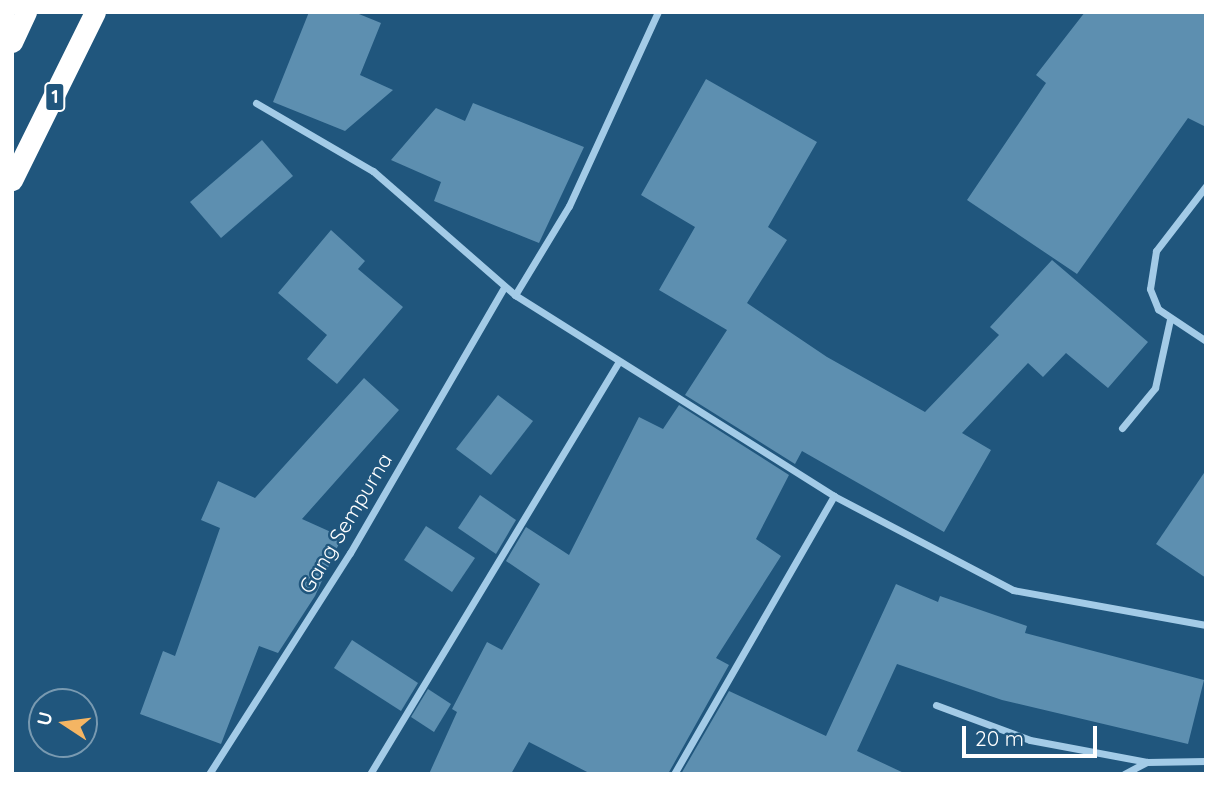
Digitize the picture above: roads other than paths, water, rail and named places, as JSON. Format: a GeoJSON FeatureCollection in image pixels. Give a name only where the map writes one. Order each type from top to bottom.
{"type":"FeatureCollection","features":[{"type":"Feature","properties":{"kind":"highway"},"geometry":{"type":"LineString","coordinates":[[12,42],[26,12]]}},
{"type":"Feature","properties":{"kind":"highway","name":"1"},"geometry":{"type":"LineString","coordinates":[[12,180],[95,12]]}},
{"type":"Feature","properties":{"kind":"street"},"geometry":{"type":"LineString","coordinates":[[514,295],[569,206],[658,12]]}},
{"type":"Feature","properties":{"kind":"street"},"geometry":{"type":"LineString","coordinates":[[257,103],[373,171],[514,295],[618,363],[834,496],[1013,590],[1206,625]]}},
{"type":"Feature","properties":{"kind":"street"},"geometry":{"type":"LineString","coordinates":[[1206,186],[1156,251],[1150,289],[1170,319],[1206,341]]}},
{"type":"Feature","properties":{"kind":"street","name":"Gang Sempurna"},"geometry":{"type":"LineString","coordinates":[[209,774],[350,552],[504,287]]}},
{"type":"Feature","properties":{"kind":"street"},"geometry":{"type":"LineString","coordinates":[[1122,428],[1155,388],[1170,319]]}},
{"type":"Feature","properties":{"kind":"street"},"geometry":{"type":"LineString","coordinates":[[370,774],[618,363]]}},
{"type":"Feature","properties":{"kind":"street"},"geometry":{"type":"LineString","coordinates":[[674,774],[834,496]]}},
{"type":"Feature","properties":{"kind":"street"},"geometry":{"type":"LineString","coordinates":[[936,705],[1030,740],[1147,762],[1206,761]]}},
{"type":"Feature","properties":{"kind":"street"},"geometry":{"type":"LineString","coordinates":[[1124,774],[1147,762]]}}]}
